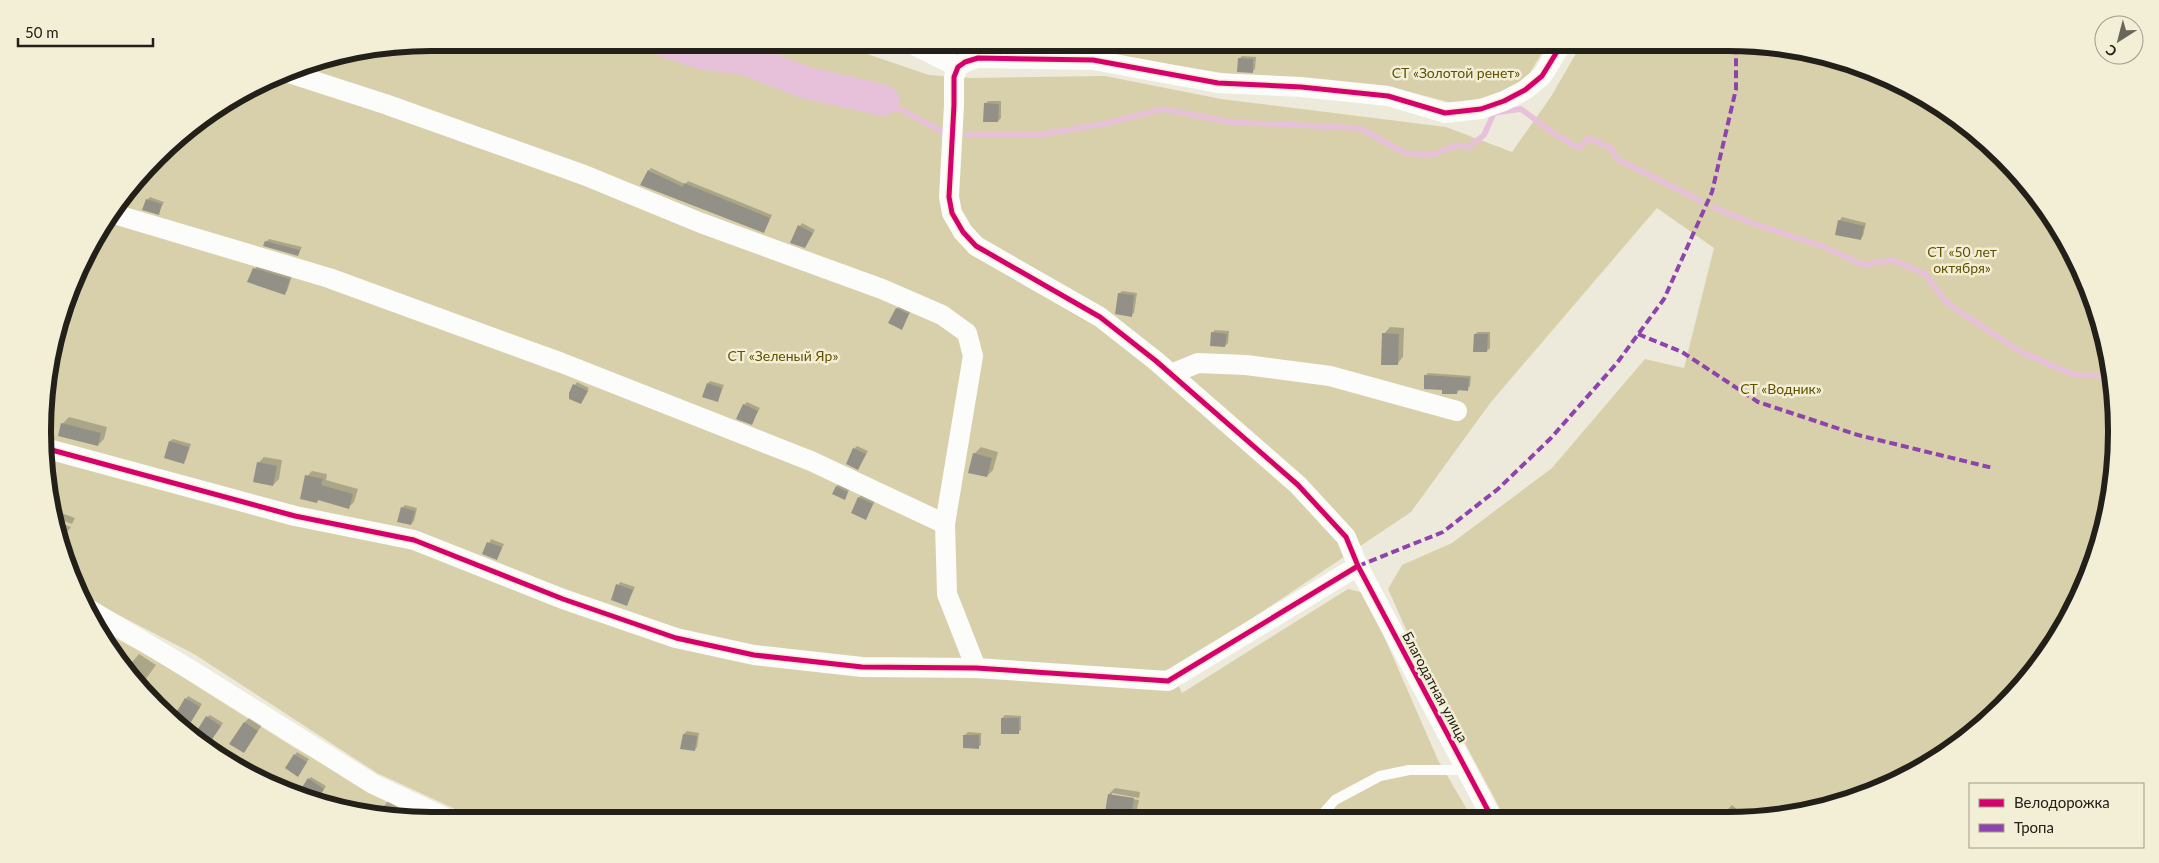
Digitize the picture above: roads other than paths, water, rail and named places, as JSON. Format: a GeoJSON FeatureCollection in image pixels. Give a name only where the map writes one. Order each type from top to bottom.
{"type":"FeatureCollection","features":[{"type":"Feature","properties":{"kind":"street"},"geometry":{"type":"LineString","coordinates":[[926,51],[958,67],[978,58],[1093,60],[1218,83],[1300,87],[1388,96],[1445,113],[1480,109],[1504,101],[1525,90],[1542,76],[1557,51]]}},
{"type":"Feature","properties":{"kind":"street","name":"Благодатная улица"},"geometry":{"type":"LineString","coordinates":[[958,67],[954,77],[948,197],[952,213],[964,232],[976,246],[1100,317],[1171,374],[1298,485],[1346,537],[1358,566],[1489,812]]}},
{"type":"Feature","properties":{"kind":"street"},"geometry":{"type":"LineString","coordinates":[[297,76],[385,104],[584,175],[701,223],[882,289],[942,315],[967,333],[973,356],[945,524],[947,594],[976,668]]}},
{"type":"Feature","properties":{"kind":"street"},"geometry":{"type":"LineString","coordinates":[[118,215],[329,278],[562,362],[811,462],[945,524]]}},
{"type":"Feature","properties":{"kind":"street"},"geometry":{"type":"LineString","coordinates":[[1171,374],[1198,363],[1246,365],[1330,376],[1457,412]]}},
{"type":"Feature","properties":{"kind":"street"},"geometry":{"type":"LineString","coordinates":[[52,450],[295,516],[414,540],[564,598],[676,638],[754,655],[862,667],[976,668],[1168,682],[1358,566]]}},
{"type":"Feature","properties":{"kind":"street"},"geometry":{"type":"LineString","coordinates":[[98,615],[191,670],[373,784],[433,812]]}},
{"type":"Feature","properties":{"kind":"lane"},"geometry":{"type":"LineString","coordinates":[[1324,812],[1334,800],[1380,776],[1409,770],[1467,770]]}},
{"type":"Feature","properties":{"kind":"waterway"},"geometry":{"type":"LineString","coordinates":[[695,51],[748,60],[807,83],[883,100]]}},
{"type":"Feature","properties":{"kind":"waterway"},"geometry":{"type":"LineString","coordinates":[[883,100],[945,133]]}},
{"type":"Feature","properties":{"kind":"waterway"},"geometry":{"type":"LineString","coordinates":[[967,135],[1037,135],[1108,123],[1163,109],[1230,122],[1359,128],[1405,153],[1431,155],[1458,145],[1467,148],[1484,135],[1494,113],[1521,109],[1557,136],[1574,146],[1580,148],[1588,138],[1611,148],[1617,159],[1701,201]]}},
{"type":"Feature","properties":{"kind":"waterway"},"geometry":{"type":"LineString","coordinates":[[1713,207],[1752,223],[1822,246],[1863,265],[1893,260],[1925,274],[1947,303],[2021,352],[2074,375],[2103,376]]}},
{"type":"Feature","properties":{"kind":"park label","name":"СТ «Золотой ренет»"},"geometry":{"type":"Point","coordinates":[1456,73]}},
{"type":"Feature","properties":{"kind":"park label","name":"СТ «50 лет октября»"},"geometry":{"type":"Point","coordinates":[1962,260]}},
{"type":"Feature","properties":{"kind":"park label","name":"СТ «Зеленый Яр»"},"geometry":{"type":"Point","coordinates":[783,356]}},
{"type":"Feature","properties":{"kind":"park label","name":"СТ «Водник»"},"geometry":{"type":"Point","coordinates":[1781,389]}}]}
